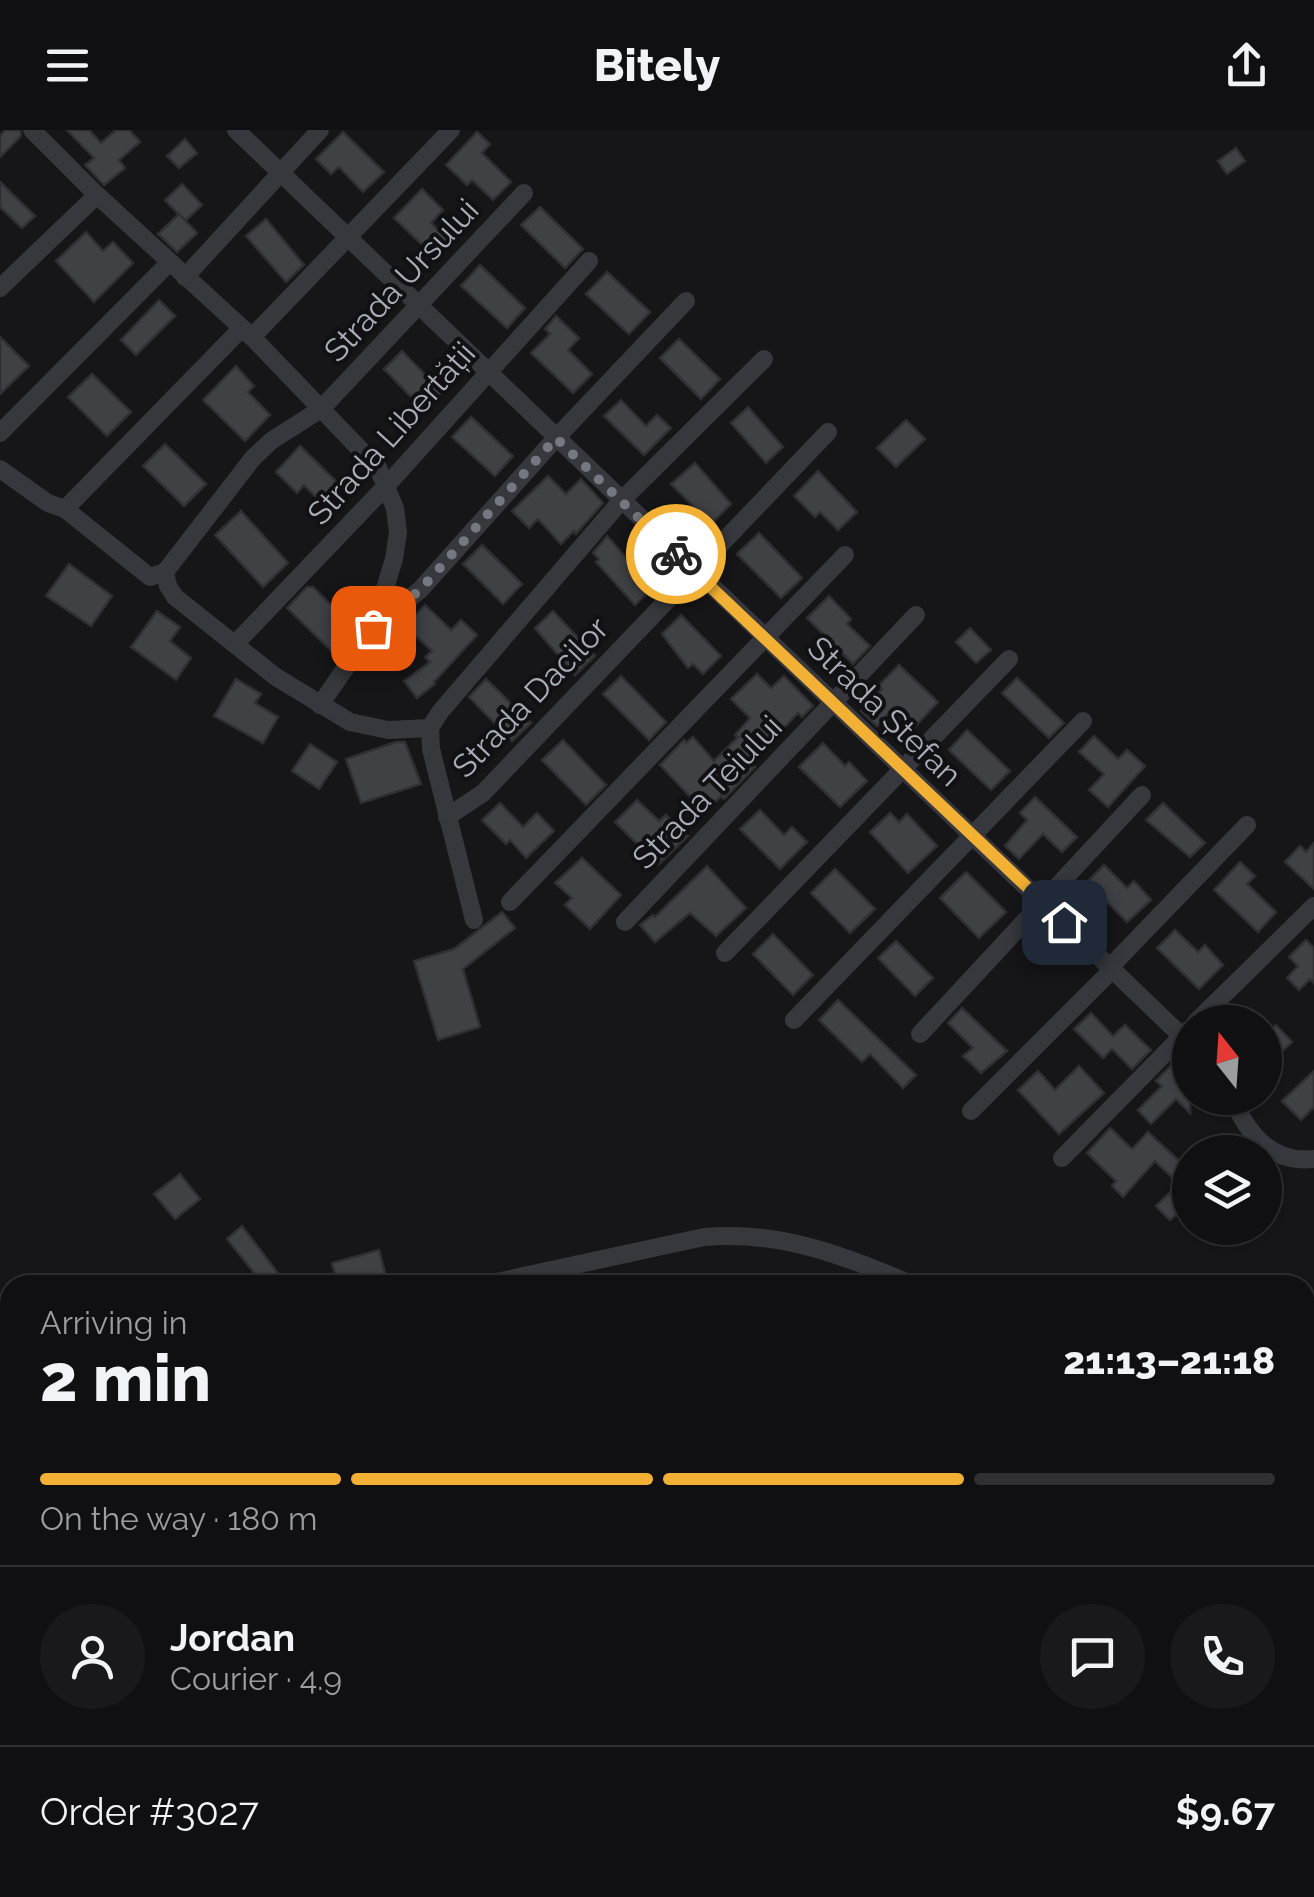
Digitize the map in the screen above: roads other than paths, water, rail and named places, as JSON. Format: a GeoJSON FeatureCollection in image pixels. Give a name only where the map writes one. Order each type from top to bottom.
{"type":"FeatureCollection","features":[{"type":"Feature","properties":{"kind":"street"},"geometry":{"type":"LineString","coordinates":[[32,130],[96,195],[246,333],[378,468],[395,508],[398,532],[373,628]]}},
{"type":"Feature","properties":{"kind":"street","name":"Strada Ștefan"},"geometry":{"type":"LineString","coordinates":[[236,130],[833,704],[1172,1022]]}},
{"type":"Feature","properties":{"kind":"street"},"geometry":{"type":"LineString","coordinates":[[184,277],[320,130]]}},
{"type":"Feature","properties":{"kind":"street"},"geometry":{"type":"LineString","coordinates":[[64,509],[349,236],[451,130]]}},
{"type":"Feature","properties":{"kind":"street","name":"Strada Ursului"},"geometry":{"type":"LineString","coordinates":[[165,572],[253,458],[271,441],[322,409],[524,192]]}},
{"type":"Feature","properties":{"kind":"street"},"geometry":{"type":"LineString","coordinates":[[0,288],[96,195]]}},
{"type":"Feature","properties":{"kind":"street","name":"Strada Libertății"},"geometry":{"type":"LineString","coordinates":[[236,644],[589,261]]}},
{"type":"Feature","properties":{"kind":"street"},"geometry":{"type":"LineString","coordinates":[[0,433],[169,262]]}},
{"type":"Feature","properties":{"kind":"street"},"geometry":{"type":"LineString","coordinates":[[320,705],[373,628],[420,590],[686,301]]}},
{"type":"Feature","properties":{"kind":"street"},"geometry":{"type":"LineString","coordinates":[[474,920],[431,749],[430,728],[621,501],[764,359]]}},
{"type":"Feature","properties":{"kind":"street","name":"Strada Dacilor"},"geometry":{"type":"LineString","coordinates":[[447,817],[483,793],[828,432]]}},
{"type":"Feature","properties":{"kind":"street"},"geometry":{"type":"LineString","coordinates":[[0,469],[48,503],[64,509],[150,577],[165,572],[174,597],[276,677],[320,705],[367,727],[430,728]]}},
{"type":"Feature","properties":{"kind":"street"},"geometry":{"type":"LineString","coordinates":[[510,902],[844,555]]}},
{"type":"Feature","properties":{"kind":"street","name":"Strada Teiului"},"geometry":{"type":"LineString","coordinates":[[624,922],[916,616]]}},
{"type":"Feature","properties":{"kind":"street"},"geometry":{"type":"LineString","coordinates":[[726,953],[1009,659]]}},
{"type":"Feature","properties":{"kind":"street"},"geometry":{"type":"LineString","coordinates":[[794,1020],[1082,722]]}},
{"type":"Feature","properties":{"kind":"street"},"geometry":{"type":"LineString","coordinates":[[920,1034],[1142,795]]}},
{"type":"Feature","properties":{"kind":"street"},"geometry":{"type":"LineString","coordinates":[[971,1111],[1248,825]]}},
{"type":"Feature","properties":{"kind":"street"},"geometry":{"type":"LineString","coordinates":[[1213,1005],[1314,906]]}},
{"type":"Feature","properties":{"kind":"street"},"geometry":{"type":"LineString","coordinates":[[1062,1158],[1172,1051]]}},
{"type":"Feature","properties":{"kind":"street"},"geometry":{"type":"LineString","coordinates":[[1240,1115],[1266,1148],[1298,1161],[1314,1159]]}},
{"type":"Feature","properties":{"kind":"street"},"geometry":{"type":"LineString","coordinates":[[529,1275],[730,1234],[803,1244],[886,1275]]}}]}
